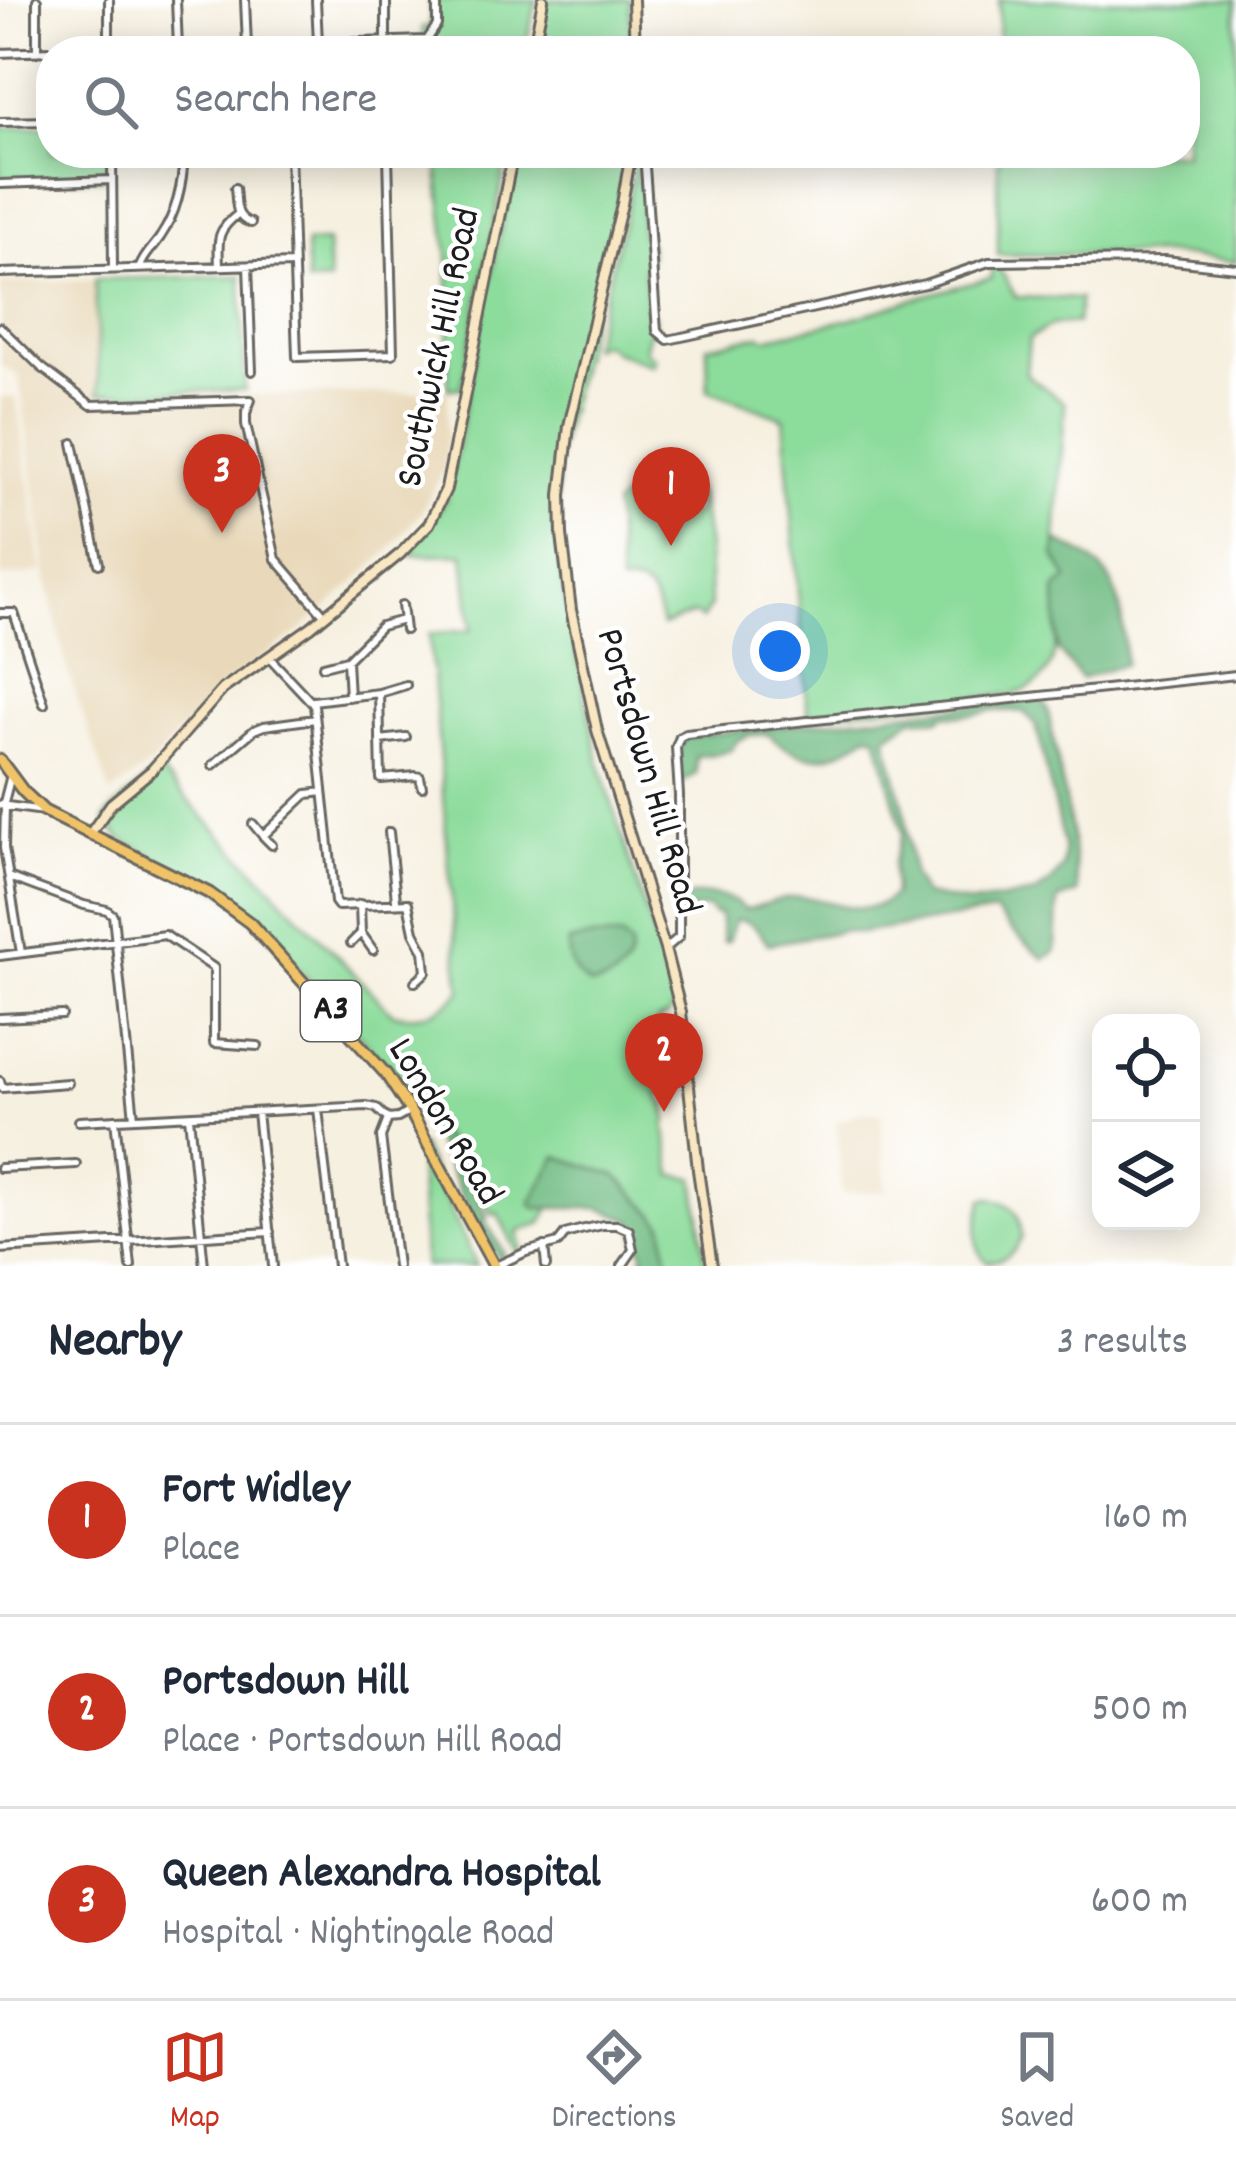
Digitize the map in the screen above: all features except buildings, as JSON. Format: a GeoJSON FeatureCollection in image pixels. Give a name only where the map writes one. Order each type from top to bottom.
{"type":"FeatureCollection","features":[{"type":"Feature","properties":{"kind":"main road"},"geometry":{"type":"LineString","coordinates":[[536,36],[543,0]]}},
{"type":"Feature","properties":{"kind":"main road"},"geometry":{"type":"LineString","coordinates":[[633,0],[634,36]]}},
{"type":"Feature","properties":{"kind":"main road","name":"Southwick Hill Road"},"geometry":{"type":"LineString","coordinates":[[90,834],[111,804],[152,770],[223,689],[326,616],[429,524],[446,489],[510,168]]}},
{"type":"Feature","properties":{"kind":"main road","name":"Portsdown Hill Road"},"geometry":{"type":"LineString","coordinates":[[629,168],[569,426],[562,535],[571,610],[597,730],[681,1012],[712,1266]]}},
{"type":"Feature","properties":{"kind":"main road","name":"A3"},"geometry":{"type":"LineString","coordinates":[[0,760],[44,811]]}},
{"type":"Feature","properties":{"kind":"main road","name":"London Road"},"geometry":{"type":"LineString","coordinates":[[44,811],[209,893],[250,923],[386,1074],[495,1266]]}},
{"type":"Feature","properties":{"kind":"street"},"geometry":{"type":"LineString","coordinates":[[37,0],[37,36]]}},
{"type":"Feature","properties":{"kind":"street"},"geometry":{"type":"LineString","coordinates":[[109,0],[109,36]]}},
{"type":"Feature","properties":{"kind":"street"},"geometry":{"type":"LineString","coordinates":[[176,0],[178,36]]}},
{"type":"Feature","properties":{"kind":"street"},"geometry":{"type":"LineString","coordinates":[[245,0],[247,36]]}},
{"type":"Feature","properties":{"kind":"street"},"geometry":{"type":"LineString","coordinates":[[316,0],[318,36]]}},
{"type":"Feature","properties":{"kind":"street"},"geometry":{"type":"LineString","coordinates":[[386,0],[386,36]]}},
{"type":"Feature","properties":{"kind":"street"},"geometry":{"type":"LineString","coordinates":[[430,36],[437,25],[437,0]]}},
{"type":"Feature","properties":{"kind":"street"},"geometry":{"type":"LineString","coordinates":[[0,53],[36,52]]}},
{"type":"Feature","properties":{"kind":"street"},"geometry":{"type":"LineString","coordinates":[[0,122],[36,121]]}},
{"type":"Feature","properties":{"kind":"street"},"geometry":{"type":"LineString","coordinates":[[112,168],[113,269]]}},
{"type":"Feature","properties":{"kind":"street"},"geometry":{"type":"LineString","coordinates":[[140,268],[174,212],[183,168]]}},
{"type":"Feature","properties":{"kind":"street"},"geometry":{"type":"LineString","coordinates":[[290,168],[296,357],[393,354],[388,168]]}},
{"type":"Feature","properties":{"kind":"street"},"geometry":{"type":"LineString","coordinates":[[645,168],[657,331],[668,340],[925,284],[989,262],[1165,260],[1236,268]]}},
{"type":"Feature","properties":{"kind":"street"},"geometry":{"type":"LineString","coordinates":[[0,184],[112,180]]}},
{"type":"Feature","properties":{"kind":"street"},"geometry":{"type":"LineString","coordinates":[[235,188],[238,214],[251,223]]}},
{"type":"Feature","properties":{"kind":"street"},"geometry":{"type":"LineString","coordinates":[[219,266],[222,226],[238,214]]}},
{"type":"Feature","properties":{"kind":"street"},"geometry":{"type":"LineString","coordinates":[[0,273],[293,264]]}},
{"type":"Feature","properties":{"kind":"street"},"geometry":{"type":"LineString","coordinates":[[248,266],[252,371]]}},
{"type":"Feature","properties":{"kind":"street"},"geometry":{"type":"LineString","coordinates":[[0,328],[41,368],[91,405],[251,400],[246,424],[276,559],[326,616]]}},
{"type":"Feature","properties":{"kind":"street"},"geometry":{"type":"LineString","coordinates":[[74,443],[99,564]]}},
{"type":"Feature","properties":{"kind":"street"},"geometry":{"type":"LineString","coordinates":[[323,666],[346,660],[381,626],[404,625],[402,605]]}},
{"type":"Feature","properties":{"kind":"street"},"geometry":{"type":"LineString","coordinates":[[0,613],[14,613],[18,643],[44,704]]}},
{"type":"Feature","properties":{"kind":"street"},"geometry":{"type":"LineString","coordinates":[[269,657],[313,701],[333,898],[338,905],[408,902],[429,972],[415,982]]}},
{"type":"Feature","properties":{"kind":"street"},"geometry":{"type":"LineString","coordinates":[[346,660],[349,697]]}},
{"type":"Feature","properties":{"kind":"street"},"geometry":{"type":"LineString","coordinates":[[665,949],[679,937],[676,747],[686,734],[1236,675]]}},
{"type":"Feature","properties":{"kind":"street"},"geometry":{"type":"LineString","coordinates":[[313,701],[379,694],[406,685]]}},
{"type":"Feature","properties":{"kind":"street"},"geometry":{"type":"LineString","coordinates":[[379,694],[381,779],[416,776],[422,787]]}},
{"type":"Feature","properties":{"kind":"street"},"geometry":{"type":"LineString","coordinates":[[213,765],[229,745],[254,730],[316,718]]}},
{"type":"Feature","properties":{"kind":"street"},"geometry":{"type":"LineString","coordinates":[[378,740],[406,736]]}},
{"type":"Feature","properties":{"kind":"street"},"geometry":{"type":"LineString","coordinates":[[10,775],[2,806],[4,848],[21,953]]}},
{"type":"Feature","properties":{"kind":"street"},"geometry":{"type":"LineString","coordinates":[[263,836],[307,794],[323,792]]}},
{"type":"Feature","properties":{"kind":"street"},"geometry":{"type":"LineString","coordinates":[[2,806],[44,811]]}},
{"type":"Feature","properties":{"kind":"street"},"geometry":{"type":"LineString","coordinates":[[253,824],[272,845]]}},
{"type":"Feature","properties":{"kind":"street"},"geometry":{"type":"LineString","coordinates":[[389,832],[396,902]]}},
{"type":"Feature","properties":{"kind":"street"},"geometry":{"type":"LineString","coordinates":[[390,843],[402,842]]}},
{"type":"Feature","properties":{"kind":"street"},"geometry":{"type":"LineString","coordinates":[[9,877],[111,912],[134,1118]]}},
{"type":"Feature","properties":{"kind":"street"},"geometry":{"type":"LineString","coordinates":[[360,904],[361,933],[374,950]]}},
{"type":"Feature","properties":{"kind":"street"},"geometry":{"type":"LineString","coordinates":[[351,943],[361,933]]}},
{"type":"Feature","properties":{"kind":"street"},"geometry":{"type":"LineString","coordinates":[[0,956],[165,934],[214,968],[214,1043],[258,1046]]}},
{"type":"Feature","properties":{"kind":"street"},"geometry":{"type":"LineString","coordinates":[[0,1018],[62,1015]]}},
{"type":"Feature","properties":{"kind":"street"},"geometry":{"type":"LineString","coordinates":[[0,1081],[2,1088],[68,1083]]}},
{"type":"Feature","properties":{"kind":"street"},"geometry":{"type":"LineString","coordinates":[[80,1120],[367,1106],[388,1119]]}},
{"type":"Feature","properties":{"kind":"street"},"geometry":{"type":"LineString","coordinates":[[318,1109],[337,1266]]}},
{"type":"Feature","properties":{"kind":"street"},"geometry":{"type":"LineString","coordinates":[[397,1266],[381,1137],[388,1119],[410,1111]]}},
{"type":"Feature","properties":{"kind":"street"},"geometry":{"type":"LineString","coordinates":[[257,1112],[273,1266]]}},
{"type":"Feature","properties":{"kind":"street"},"geometry":{"type":"LineString","coordinates":[[189,1116],[204,1266]]}},
{"type":"Feature","properties":{"kind":"street"},"geometry":{"type":"LineString","coordinates":[[115,1119],[131,1266]]}},
{"type":"Feature","properties":{"kind":"street"},"geometry":{"type":"LineString","coordinates":[[0,1168],[76,1164]]}},
{"type":"Feature","properties":{"kind":"street"},"geometry":{"type":"LineString","coordinates":[[495,1266],[558,1243],[565,1234],[603,1225],[629,1230],[633,1246],[622,1266]]}},
{"type":"Feature","properties":{"kind":"street"},"geometry":{"type":"LineString","coordinates":[[0,1250],[270,1232]]}},
{"type":"Feature","properties":{"kind":"street"},"geometry":{"type":"LineString","coordinates":[[544,1246],[546,1266]]}},
{"type":"Feature","properties":{"kind":"shaded area"},"geometry":{"type":"Polygon","coordinates":[[[95,279],[99,398],[448,392],[445,468],[421,512],[387,553],[300,631],[222,685],[152,763],[111,794],[68,672],[48,585],[19,376],[0,364],[0,283],[95,279]]]}},
{"type":"Feature","properties":{"kind":"shaded area"},"geometry":{"type":"Polygon","coordinates":[[[0,397],[16,397],[43,572],[0,578],[0,397]]]}},
{"type":"Feature","properties":{"kind":"shaded area"},"geometry":{"type":"Polygon","coordinates":[[[863,1112],[881,1113],[886,1191],[842,1193],[836,1122],[863,1112]]]}},
{"type":"Feature","properties":{"kind":"green space"},"geometry":{"type":"Polygon","coordinates":[[[430,0],[537,0],[528,36],[423,36],[423,27],[430,26],[430,0]]]}},
{"type":"Feature","properties":{"kind":"green space"},"geometry":{"type":"Polygon","coordinates":[[[547,0],[630,0],[631,36],[540,36],[547,0]]]}},
{"type":"Feature","properties":{"kind":"green space"},"geometry":{"type":"Polygon","coordinates":[[[999,0],[1236,0],[1236,262],[1168,254],[998,255],[998,168],[1200,168],[1200,36],[998,36],[999,0]]]}},
{"type":"Feature","properties":{"kind":"green space"},"geometry":{"type":"Polygon","coordinates":[[[36,127],[36,168],[108,168],[108,178],[0,181],[0,128],[36,127]]]}},
{"type":"Feature","properties":{"kind":"green space"},"geometry":{"type":"Polygon","coordinates":[[[438,168],[505,168],[461,388],[448,389],[449,264],[438,168]]]}},
{"type":"Feature","properties":{"kind":"green space"},"geometry":{"type":"Polygon","coordinates":[[[513,168],[625,168],[558,453],[562,585],[600,765],[675,1006],[658,1020],[659,1038],[654,1040],[661,1101],[668,1121],[673,1175],[695,1178],[706,1266],[669,1266],[663,1223],[616,1175],[536,1208],[551,1206],[542,1223],[518,1232],[522,1251],[517,1252],[497,1212],[492,1214],[475,1180],[470,1180],[414,1091],[404,1089],[254,920],[223,892],[119,838],[105,820],[158,769],[392,1013],[430,1013],[461,991],[429,634],[472,630],[464,554],[409,555],[447,499],[513,168]]]}},
{"type":"Feature","properties":{"kind":"green space"},"geometry":{"type":"Polygon","coordinates":[[[634,168],[641,168],[645,207],[641,209],[641,235],[649,241],[644,268],[648,311],[655,326],[645,348],[655,358],[653,365],[601,343],[591,347],[634,168]]]}},
{"type":"Feature","properties":{"kind":"green space"},"geometry":{"type":"Polygon","coordinates":[[[327,242],[329,282],[307,283],[306,243],[327,242]]]}},
{"type":"Feature","properties":{"kind":"green space"},"geometry":{"type":"Polygon","coordinates":[[[992,267],[999,268],[1016,297],[1079,299],[1077,323],[1052,325],[1029,339],[1026,374],[1065,403],[1055,556],[1068,579],[1056,590],[1056,638],[1050,666],[1031,687],[1014,694],[808,715],[784,418],[708,390],[707,346],[850,319],[992,278],[992,267]]]}},
{"type":"Feature","properties":{"kind":"green space"},"geometry":{"type":"Polygon","coordinates":[[[241,276],[245,390],[99,394],[95,279],[241,276]]]}},
{"type":"Feature","properties":{"kind":"green space"},"geometry":{"type":"Polygon","coordinates":[[[651,467],[687,479],[700,495],[710,606],[702,619],[693,614],[662,626],[646,589],[620,584],[614,506],[621,499],[635,507],[641,504],[651,467]],[[659,494],[658,512],[696,515],[697,496],[659,494]]]}},
{"type":"Feature","properties":{"kind":"green space"},"geometry":{"type":"Polygon","coordinates":[[[1057,541],[1095,563],[1114,589],[1125,664],[1081,679],[1058,650],[1056,590],[1068,579],[1055,556],[1057,541]]]}},
{"type":"Feature","properties":{"kind":"green space"},"geometry":{"type":"Polygon","coordinates":[[[1041,698],[1048,711],[1071,831],[1078,893],[1058,900],[1056,951],[1044,959],[995,912],[768,944],[751,924],[735,920],[728,941],[723,942],[720,914],[707,907],[681,912],[681,900],[714,895],[745,910],[795,897],[874,907],[894,894],[893,864],[903,833],[877,736],[868,734],[843,750],[818,757],[793,752],[768,734],[749,735],[731,750],[696,756],[696,774],[680,783],[679,751],[689,736],[1041,698]],[[991,710],[945,714],[939,719],[913,718],[886,737],[905,812],[913,875],[924,895],[972,904],[1035,894],[1063,867],[1064,847],[1036,725],[1024,712],[991,710]]]}},
{"type":"Feature","properties":{"kind":"green space"},"geometry":{"type":"Polygon","coordinates":[[[621,937],[630,945],[629,961],[607,982],[591,986],[573,968],[569,942],[621,937]]]}},
{"type":"Feature","properties":{"kind":"green space"},"geometry":{"type":"Polygon","coordinates":[[[408,1090],[414,1091],[470,1180],[484,1219],[505,1254],[500,1260],[474,1219],[408,1090]]]}},
{"type":"Feature","properties":{"kind":"green space"},"geometry":{"type":"Polygon","coordinates":[[[421,1147],[477,1266],[424,1266],[421,1147]]]}},
{"type":"Feature","properties":{"kind":"green space"},"geometry":{"type":"Polygon","coordinates":[[[557,1156],[616,1175],[663,1223],[669,1266],[637,1266],[644,1255],[632,1220],[599,1208],[536,1208],[531,1203],[557,1156]]]}},
{"type":"Feature","properties":{"kind":"green space"},"geometry":{"type":"Polygon","coordinates":[[[991,1198],[1014,1210],[1022,1237],[1009,1255],[987,1262],[978,1247],[977,1232],[983,1199],[991,1198]]]}},
{"type":"Feature","properties":{"kind":"place","name":"Queen Alexandra Hospital"},"geometry":{"type":"Point","coordinates":[222,533]}},
{"type":"Feature","properties":{"kind":"place","name":"Fort Widley"},"geometry":{"type":"Point","coordinates":[671,546]}},
{"type":"Feature","properties":{"kind":"place","name":"Portsdown Hill"},"geometry":{"type":"Point","coordinates":[664,1112]}}]}
